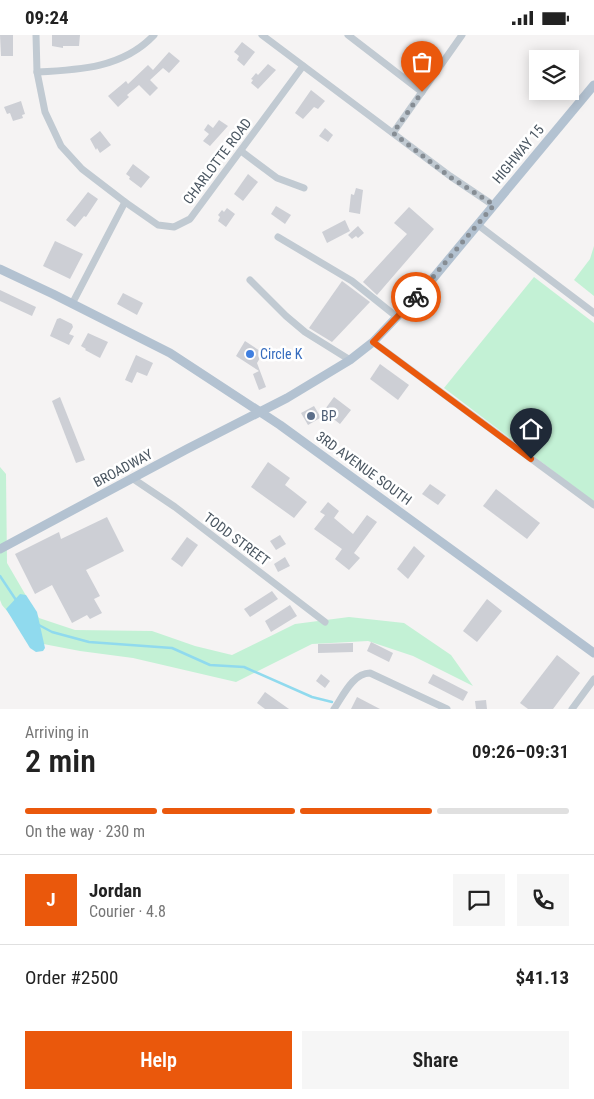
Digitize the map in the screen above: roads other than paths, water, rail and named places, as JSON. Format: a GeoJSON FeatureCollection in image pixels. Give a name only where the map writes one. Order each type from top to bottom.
{"type":"FeatureCollection","features":[{"type":"Feature","properties":{"kind":"main road","name":"HIGHWAY 15"},"geometry":{"type":"LineString","coordinates":[[259,413],[288,398],[350,360],[373,342],[430,282],[594,85]]}},
{"type":"Feature","properties":{"kind":"main road","name":"3RD AVENUE SOUTH"},"geometry":{"type":"LineString","coordinates":[[0,269],[170,353],[280,425],[594,653]]}},
{"type":"Feature","properties":{"kind":"main road","name":"BROADWAY"},"geometry":{"type":"LineString","coordinates":[[3,547],[259,413]]}},
{"type":"Feature","properties":{"kind":"street","name":"CHARLOTTE ROAD"},"geometry":{"type":"LineString","coordinates":[[36,35],[37,72],[45,112],[61,146],[82,169],[124,202],[158,225],[174,227],[190,219],[303,66]]}},
{"type":"Feature","properties":{"kind":"street"},"geometry":{"type":"LineString","coordinates":[[37,72],[76,70],[111,63],[130,55],[154,35]]}},
{"type":"Feature","properties":{"kind":"street"},"geometry":{"type":"LineString","coordinates":[[262,35],[450,177],[494,205]]}},
{"type":"Feature","properties":{"kind":"street"},"geometry":{"type":"LineString","coordinates":[[348,35],[422,92]]}},
{"type":"Feature","properties":{"kind":"street"},"geometry":{"type":"LineString","coordinates":[[393,133],[462,35]]}},
{"type":"Feature","properties":{"kind":"street"},"geometry":{"type":"LineString","coordinates":[[240,151],[277,178],[304,188]]}},
{"type":"Feature","properties":{"kind":"street"},"geometry":{"type":"LineString","coordinates":[[72,304],[124,202]]}},
{"type":"Feature","properties":{"kind":"street"},"geometry":{"type":"LineString","coordinates":[[478,225],[594,313]]}},
{"type":"Feature","properties":{"kind":"street"},"geometry":{"type":"LineString","coordinates":[[278,237],[352,281],[397,317]]}},
{"type":"Feature","properties":{"kind":"street"},"geometry":{"type":"LineString","coordinates":[[250,280],[286,316],[306,332],[350,360]]}},
{"type":"Feature","properties":{"kind":"street"},"geometry":{"type":"LineString","coordinates":[[373,342],[594,505]]}},
{"type":"Feature","properties":{"kind":"street","name":"TODD STREET"},"geometry":{"type":"LineString","coordinates":[[132,478],[175,507],[325,622]]}},
{"type":"Feature","properties":{"kind":"street"},"geometry":{"type":"LineString","coordinates":[[334,709],[356,677],[363,673],[370,673],[447,709]]}},
{"type":"Feature","properties":{"kind":"street"},"geometry":{"type":"LineString","coordinates":[[572,709],[594,679]]}},
{"type":"Feature","properties":{"kind":"water"},"geometry":{"type":"Polygon","coordinates":[[[20,594],[26,595],[37,612],[45,648],[43,651],[36,652],[30,648],[6,609],[20,594]]]}},
{"type":"Feature","properties":{"kind":"waterway"},"geometry":{"type":"LineString","coordinates":[[0,576],[16,600]]}},
{"type":"Feature","properties":{"kind":"waterway"},"geometry":{"type":"LineString","coordinates":[[37,624],[52,632],[89,642],[172,648],[210,665],[244,667],[312,697],[332,702]]}},
{"type":"Feature","properties":{"kind":"place","name":"Circle K"},"geometry":{"type":"Point","coordinates":[250,354]}},
{"type":"Feature","properties":{"kind":"place","name":"BP"},"geometry":{"type":"Point","coordinates":[311,416]}}]}
